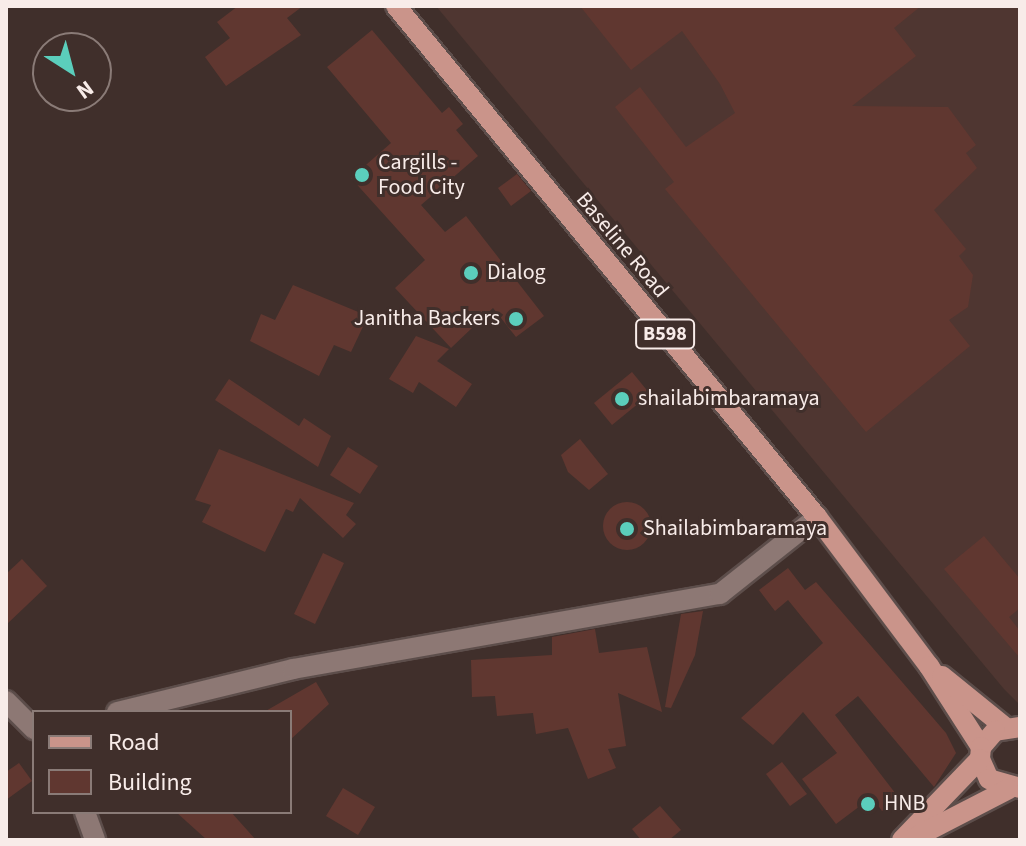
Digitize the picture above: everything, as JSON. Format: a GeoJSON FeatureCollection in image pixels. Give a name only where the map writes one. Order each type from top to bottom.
{"type":"FeatureCollection","features":[{"type":"Feature","properties":{"kind":"main road","name":"Baseline Road"},"geometry":{"type":"LineString","coordinates":[[396,6],[817,517],[929,666],[980,753],[989,779],[1015,788]]}},
{"type":"Feature","properties":{"kind":"main road","name":"Baseline Road"},"geometry":{"type":"LineString","coordinates":[[929,666],[1012,727]]}},
{"type":"Feature","properties":{"kind":"main road"},"geometry":{"type":"LineString","coordinates":[[902,840],[980,753],[1012,727]]}},
{"type":"Feature","properties":{"kind":"main road"},"geometry":{"type":"LineString","coordinates":[[910,840],[1015,788]]}},
{"type":"Feature","properties":{"kind":"street"},"geometry":{"type":"LineString","coordinates":[[125,710],[293,669],[720,594],[817,517]]}},
{"type":"Feature","properties":{"kind":"street"},"geometry":{"type":"LineString","coordinates":[[6,701],[32,727]]}},
{"type":"Feature","properties":{"kind":"street"},"geometry":{"type":"LineString","coordinates":[[86,814],[95,840]]}},
{"type":"Feature","properties":{"kind":"shaded area"},"geometry":{"type":"Polygon","coordinates":[[[436,6],[1020,6],[1020,705],[1004,689],[436,6]]]}},
{"type":"Feature","properties":{"kind":"building"},"geometry":{"type":"Polygon","coordinates":[[[238,6],[303,6],[287,18],[301,35],[226,86],[205,57],[230,38],[217,22],[238,6]]]}},
{"type":"Feature","properties":{"kind":"building"},"geometry":{"type":"Polygon","coordinates":[[[580,6],[921,6],[894,28],[916,56],[852,106],[948,107],[976,145],[966,153],[977,168],[934,210],[966,249],[959,256],[973,275],[968,307],[949,320],[970,346],[866,432],[665,189],[674,182],[615,107],[640,87],[686,147],[735,113],[720,84],[682,31],[631,70],[580,6]]]}},
{"type":"Feature","properties":{"kind":"building"},"geometry":{"type":"Polygon","coordinates":[[[372,30],[442,113],[449,107],[463,124],[456,130],[478,156],[421,205],[445,232],[466,216],[544,316],[516,337],[493,308],[451,348],[395,288],[425,260],[351,178],[391,143],[327,67],[372,30]]]}},
{"type":"Feature","properties":{"kind":"building"},"geometry":{"type":"Polygon","coordinates":[[[517,174],[531,191],[511,206],[498,188],[517,174]]]}},
{"type":"Feature","properties":{"kind":"building"},"geometry":{"type":"Polygon","coordinates":[[[293,285],[368,316],[351,352],[334,345],[319,376],[250,341],[261,314],[275,320],[293,285]]]}},
{"type":"Feature","properties":{"kind":"building"},"geometry":{"type":"Polygon","coordinates":[[[416,336],[449,349],[437,361],[472,384],[456,407],[419,382],[413,393],[389,379],[416,336]]]}},
{"type":"Feature","properties":{"kind":"building","name":"shailabimbaramaya"},"geometry":{"type":"Polygon","coordinates":[[[632,372],[650,394],[612,425],[594,403],[632,372]]]}},
{"type":"Feature","properties":{"kind":"building"},"geometry":{"type":"Polygon","coordinates":[[[229,379],[299,426],[304,418],[331,436],[318,467],[215,400],[229,379]]]}},
{"type":"Feature","properties":{"kind":"building","name":"shailabimbaramaya"},"geometry":{"type":"Polygon","coordinates":[[[580,439],[608,474],[589,490],[568,472],[561,455],[580,439]]]}},
{"type":"Feature","properties":{"kind":"building"},"geometry":{"type":"Polygon","coordinates":[[[348,447],[378,466],[360,494],[330,475],[348,447]]]}},
{"type":"Feature","properties":{"kind":"building"},"geometry":{"type":"Polygon","coordinates":[[[219,449],[354,503],[346,515],[356,524],[343,538],[300,498],[293,512],[286,509],[265,552],[202,522],[211,505],[195,500],[219,449]]]}},
{"type":"Feature","properties":{"kind":"building","name":"Shailabimbaramaya"},"geometry":{"type":"Polygon","coordinates":[[[627,502],[644,509],[651,526],[644,543],[627,550],[610,543],[603,526],[610,509],[627,502]]]}},
{"type":"Feature","properties":{"kind":"building"},"geometry":{"type":"Polygon","coordinates":[[[984,536],[1020,579],[1020,608],[1009,617],[1020,631],[1020,658],[944,569],[984,536]]]}},
{"type":"Feature","properties":{"kind":"building"},"geometry":{"type":"Polygon","coordinates":[[[323,553],[344,563],[315,624],[294,614],[323,553]]]}},
{"type":"Feature","properties":{"kind":"building"},"geometry":{"type":"Polygon","coordinates":[[[22,559],[47,586],[6,625],[6,574],[22,559]]]}},
{"type":"Feature","properties":{"kind":"building"},"geometry":{"type":"Polygon","coordinates":[[[788,568],[805,590],[816,582],[946,733],[956,753],[934,787],[858,696],[835,715],[899,798],[882,811],[872,797],[836,824],[802,779],[837,753],[803,712],[773,745],[741,718],[823,643],[788,600],[775,611],[759,590],[788,568]]]}},
{"type":"Feature","properties":{"kind":"building"},"geometry":{"type":"Polygon","coordinates":[[[703,611],[695,655],[671,708],[665,707],[681,614],[703,611]]]}},
{"type":"Feature","properties":{"kind":"building"},"geometry":{"type":"Polygon","coordinates":[[[595,629],[599,653],[647,647],[662,712],[618,693],[626,746],[608,749],[616,768],[588,779],[568,728],[536,734],[533,713],[497,716],[495,696],[472,697],[471,660],[552,655],[552,637],[595,629]]]}},
{"type":"Feature","properties":{"kind":"building"},"geometry":{"type":"Polygon","coordinates":[[[316,682],[329,704],[292,738],[292,710],[267,710],[316,682]]]}},
{"type":"Feature","properties":{"kind":"building"},"geometry":{"type":"Polygon","coordinates":[[[782,762],[807,794],[790,806],[766,774],[782,762]]]}},
{"type":"Feature","properties":{"kind":"building"},"geometry":{"type":"Polygon","coordinates":[[[19,763],[32,781],[6,800],[6,772],[19,763]]]}},
{"type":"Feature","properties":{"kind":"building"},"geometry":{"type":"Polygon","coordinates":[[[343,788],[375,807],[358,835],[326,816],[343,788]]]}},
{"type":"Feature","properties":{"kind":"building"},"geometry":{"type":"Polygon","coordinates":[[[660,806],[681,830],[669,840],[641,840],[632,829],[660,806]]]}},
{"type":"Feature","properties":{"kind":"building"},"geometry":{"type":"Polygon","coordinates":[[[178,814],[233,814],[256,840],[207,840],[178,814]]]}},
{"type":"Feature","properties":{"kind":"place","name":"Cargills - Food City"},"geometry":{"type":"Point","coordinates":[362,175]}},
{"type":"Feature","properties":{"kind":"place","name":"Dialog"},"geometry":{"type":"Point","coordinates":[471,273]}},
{"type":"Feature","properties":{"kind":"place","name":"Janitha Backers"},"geometry":{"type":"Point","coordinates":[516,319]}},
{"type":"Feature","properties":{"kind":"place","name":"shailabimbaramaya"},"geometry":{"type":"Point","coordinates":[622,399]}},
{"type":"Feature","properties":{"kind":"place","name":"Shailabimbaramaya"},"geometry":{"type":"Point","coordinates":[627,529]}},
{"type":"Feature","properties":{"kind":"place","name":"HNB"},"geometry":{"type":"Point","coordinates":[868,804]}}]}
